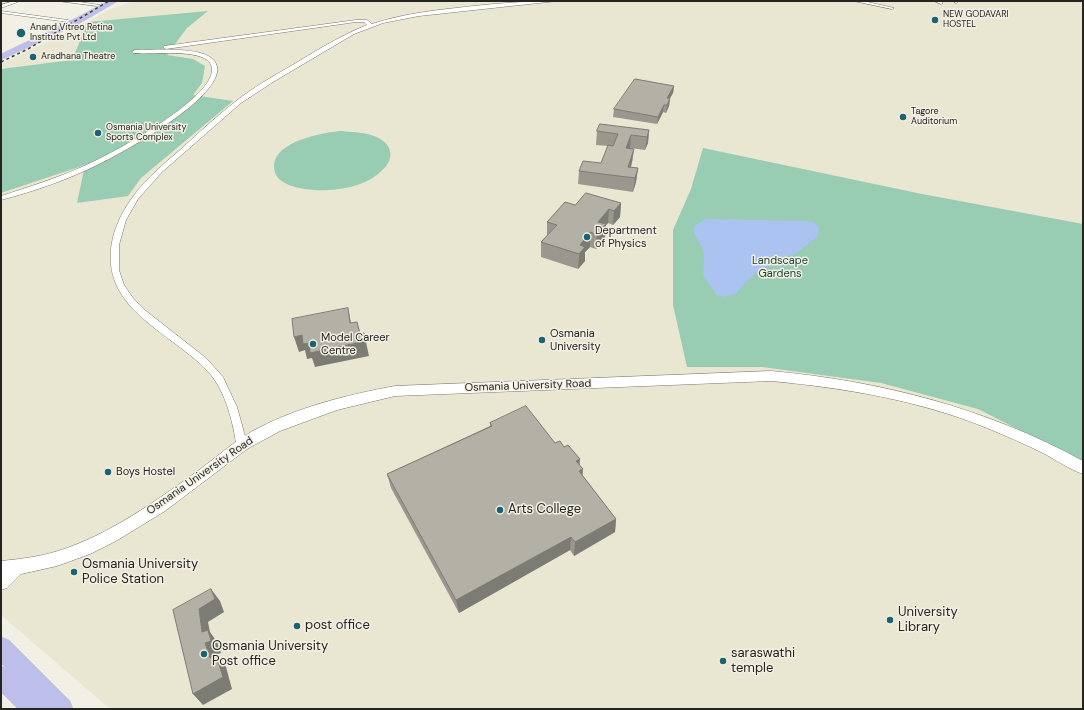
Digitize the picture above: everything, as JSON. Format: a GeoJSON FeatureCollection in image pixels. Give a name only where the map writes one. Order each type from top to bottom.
{"type":"FeatureCollection","features":[{"type":"Feature","properties":{"kind":"main road"},"geometry":{"type":"LineString","coordinates":[[1,51],[114,1]]}},
{"type":"Feature","properties":{"kind":"main road"},"geometry":{"type":"LineString","coordinates":[[1,56],[54,30],[101,3]]}},
{"type":"Feature","properties":{"kind":"main road"},"geometry":{"type":"LineString","coordinates":[[1,60],[47,38],[67,23]]}},
{"type":"Feature","properties":{"kind":"main road","name":"Osmania University Road"},"geometry":{"type":"LineString","coordinates":[[9,568],[39,564],[64,557],[96,543],[160,505],[207,473],[242,445],[269,430],[310,414],[377,394],[395,391],[771,376],[813,379],[891,392],[930,403],[1021,436],[1083,468]]}},
{"type":"Feature","properties":{"kind":"main road"},"geometry":{"type":"LineString","coordinates":[[1,582],[9,568]]}},
{"type":"Feature","properties":{"kind":"main road"},"geometry":{"type":"LineString","coordinates":[[1,648],[62,709]]}},
{"type":"Feature","properties":{"kind":"main road"},"geometry":{"type":"LineString","coordinates":[[1,677],[34,709]]}},
{"type":"Feature","properties":{"kind":"street"},"geometry":{"type":"LineString","coordinates":[[1,8],[18,1]]}},
{"type":"Feature","properties":{"kind":"street"},"geometry":{"type":"LineString","coordinates":[[60,1],[101,3]]}},
{"type":"Feature","properties":{"kind":"street"},"geometry":{"type":"LineString","coordinates":[[1,198],[80,171],[121,151],[191,103],[206,88],[214,76],[213,63],[208,58],[183,53],[135,52],[361,20],[403,18],[517,3],[555,1]]}},
{"type":"Feature","properties":{"kind":"street"},"geometry":{"type":"LineString","coordinates":[[856,1],[892,8]]}},
{"type":"Feature","properties":{"kind":"street"},"geometry":{"type":"LineString","coordinates":[[1,12],[67,23]]}},
{"type":"Feature","properties":{"kind":"street"},"geometry":{"type":"LineString","coordinates":[[242,445],[237,418],[215,373],[196,354],[170,336],[140,309],[127,295],[120,284],[115,270],[114,249],[122,221],[144,187],[209,126],[259,88],[322,50],[370,26],[403,18]]}},
{"type":"Feature","properties":{"kind":"street"},"geometry":{"type":"LineString","coordinates":[[361,20],[369,23],[370,26]]}},
{"type":"Feature","properties":{"kind":"shaded area","name":"Osmania University"},"geometry":{"type":"Polygon","coordinates":[[[133,1],[1083,1],[1083,709],[110,709],[1,615],[1,64],[88,22],[106,11],[133,1]]]}},
{"type":"Feature","properties":{"kind":"green space","name":"Osmania University Sports Complex"},"geometry":{"type":"Polygon","coordinates":[[[208,11],[187,28],[167,55],[193,59],[205,66],[202,83],[193,95],[233,101],[141,178],[128,196],[77,203],[85,165],[1,193],[1,69],[72,60],[88,22],[208,11]]]}},
{"type":"Feature","properties":{"kind":"green space"},"geometry":{"type":"Polygon","coordinates":[[[340,131],[371,135],[384,142],[390,152],[390,157],[384,169],[364,183],[348,188],[330,190],[314,190],[296,187],[283,182],[278,177],[275,172],[274,165],[277,157],[291,144],[312,136],[340,131]]]}},
{"type":"Feature","properties":{"kind":"green space","name":"Landscape Gardens"},"geometry":{"type":"Polygon","coordinates":[[[703,148],[922,194],[1083,224],[1083,462],[978,409],[881,383],[762,367],[687,367],[673,305],[673,230],[691,189],[703,148]]]}},
{"type":"Feature","properties":{"kind":"water"},"geometry":{"type":"Polygon","coordinates":[[[706,219],[806,221],[814,222],[819,228],[818,236],[798,252],[757,271],[735,294],[723,297],[717,295],[703,276],[703,250],[694,233],[694,226],[706,219]]]}},
{"type":"Feature","properties":{"kind":"building"},"geometry":{"type":"Polygon","coordinates":[[[635,79],[674,86],[667,98],[670,98],[667,105],[664,105],[658,117],[614,109],[635,79]]]}},
{"type":"Feature","properties":{"kind":"building"},"geometry":{"type":"Polygon","coordinates":[[[600,124],[649,130],[647,137],[631,135],[626,148],[634,149],[628,167],[638,168],[635,178],[579,171],[583,161],[601,163],[608,145],[613,146],[618,134],[597,131],[600,124]]]}},
{"type":"Feature","properties":{"kind":"building"},"geometry":{"type":"Polygon","coordinates":[[[586,193],[621,203],[614,211],[609,209],[598,222],[606,224],[597,235],[590,232],[580,245],[585,247],[579,254],[541,242],[557,225],[547,222],[565,202],[575,205],[586,193]]]}},
{"type":"Feature","properties":{"kind":"building"},"geometry":{"type":"Polygon","coordinates":[[[348,308],[350,323],[357,322],[360,334],[364,333],[366,341],[310,353],[309,343],[303,344],[302,335],[294,337],[292,319],[348,308]]]}},
{"type":"Feature","properties":{"kind":"building","name":"Arts College"},"geometry":{"type":"Polygon","coordinates":[[[526,406],[555,443],[560,441],[564,447],[568,445],[580,459],[576,461],[583,469],[579,471],[616,519],[575,542],[571,537],[456,600],[387,474],[492,426],[490,423],[526,406]]]}},
{"type":"Feature","properties":{"kind":"building"},"geometry":{"type":"Polygon","coordinates":[[[211,589],[215,599],[199,609],[202,632],[208,630],[211,641],[205,643],[210,658],[216,655],[223,677],[193,694],[173,610],[211,589]]]}},
{"type":"Feature","properties":{"kind":"railway"},"geometry":{"type":"LineString","coordinates":[[1,62],[28,49],[109,1]]}},
{"type":"Feature","properties":{"kind":"place","name":"NEW GODAVARI HOSTEL"},"geometry":{"type":"Point","coordinates":[935,20]}},
{"type":"Feature","properties":{"kind":"place","name":"Anand Vitreo Retina Institute Pvt Ltd"},"geometry":{"type":"Point","coordinates":[21,33]}},
{"type":"Feature","properties":{"kind":"place","name":"Aradhana Theatre"},"geometry":{"type":"Point","coordinates":[33,57]}},
{"type":"Feature","properties":{"kind":"place","name":"Tagore Auditorium"},"geometry":{"type":"Point","coordinates":[903,117]}},
{"type":"Feature","properties":{"kind":"place","name":"Osmania University Sports Complex"},"geometry":{"type":"Point","coordinates":[98,133]}},
{"type":"Feature","properties":{"kind":"place","name":"Department of Physics"},"geometry":{"type":"Point","coordinates":[587,237]}},
{"type":"Feature","properties":{"kind":"place","name":"Osmania University"},"geometry":{"type":"Point","coordinates":[542,340]}},
{"type":"Feature","properties":{"kind":"place","name":"Model Career Centre"},"geometry":{"type":"Point","coordinates":[313,344]}},
{"type":"Feature","properties":{"kind":"place","name":"Boys Hostel"},"geometry":{"type":"Point","coordinates":[108,472]}},
{"type":"Feature","properties":{"kind":"place","name":"Arts College"},"geometry":{"type":"Point","coordinates":[500,510]}},
{"type":"Feature","properties":{"kind":"place","name":"Osmania University Police Station"},"geometry":{"type":"Point","coordinates":[74,572]}},
{"type":"Feature","properties":{"kind":"place","name":"University Library"},"geometry":{"type":"Point","coordinates":[890,620]}},
{"type":"Feature","properties":{"kind":"place","name":"post office"},"geometry":{"type":"Point","coordinates":[297,626]}},
{"type":"Feature","properties":{"kind":"place","name":"Osmania University Post office"},"geometry":{"type":"Point","coordinates":[204,654]}},
{"type":"Feature","properties":{"kind":"place","name":"saraswathi temple"},"geometry":{"type":"Point","coordinates":[723,661]}}]}
